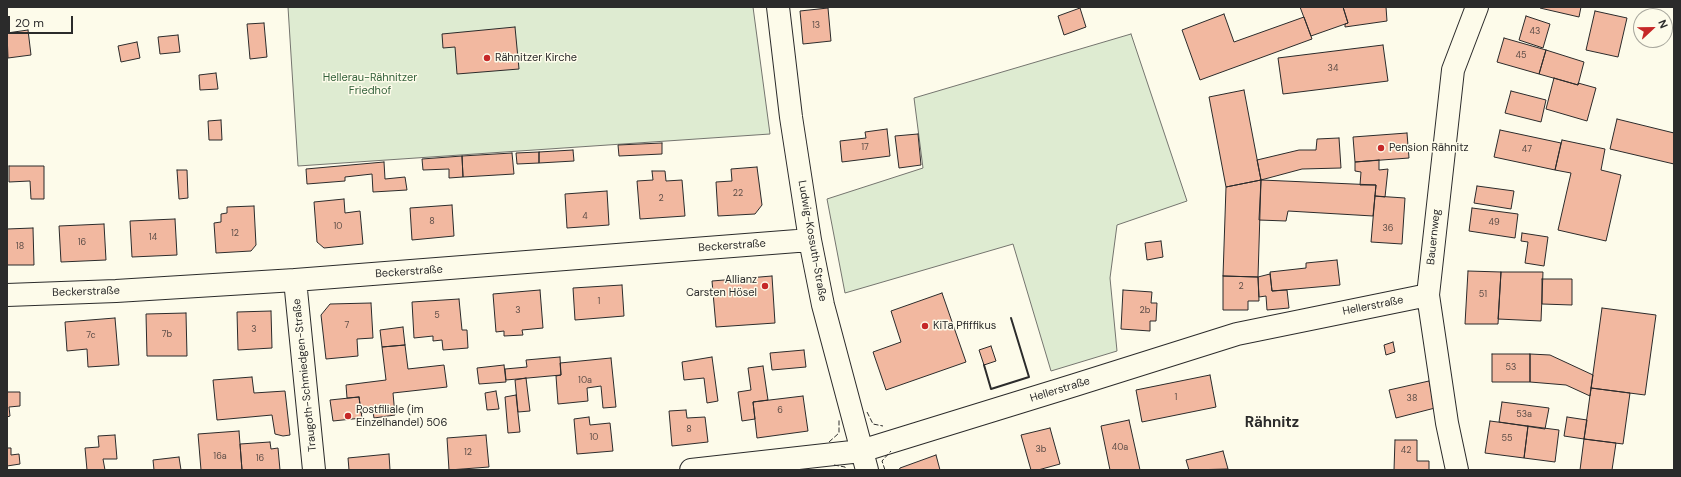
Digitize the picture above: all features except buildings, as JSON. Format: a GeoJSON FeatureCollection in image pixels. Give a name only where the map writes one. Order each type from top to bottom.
{"type":"FeatureCollection","features":[{"type":"Feature","properties":{"kind":"street","name":"Ludwig-Kossuth-Straße"},"geometry":{"type":"LineString","coordinates":[[778,7],[791,117],[810,240],[823,305],[864,460]]}},
{"type":"Feature","properties":{"kind":"street","name":"Bauernweg"},"geometry":{"type":"LineString","coordinates":[[1457,470],[1447,423],[1428,295],[1453,70],[1477,7]]}},
{"type":"Feature","properties":{"kind":"street","name":"Beckerstraße"},"geometry":{"type":"LineString","coordinates":[[7,296],[124,291],[295,280],[810,240]]}},
{"type":"Feature","properties":{"kind":"street","name":"Traugoth-Schmiedgen-Straße"},"geometry":{"type":"LineString","coordinates":[[295,280],[314,470]]}},
{"type":"Feature","properties":{"kind":"street","name":"Hellerstraße"},"geometry":{"type":"LineString","coordinates":[[691,470],[864,460],[1075,386],[1237,334],[1428,295]]}},
{"type":"Feature","properties":{"kind":"green space","name":"Hellerau-Rähnitzer Friedhof"},"geometry":{"type":"Polygon","coordinates":[[[288,7],[753,7],[770,134],[298,166],[288,7]]]}},
{"type":"Feature","properties":{"kind":"green space"},"geometry":{"type":"Polygon","coordinates":[[[1131,34],[1187,201],[1117,225],[1110,278],[1117,351],[1051,371],[1013,244],[845,293],[827,199],[923,168],[914,98],[1131,34]]]}},
{"type":"Feature","properties":{"kind":"fence"},"geometry":{"type":"LineString","coordinates":[[867,412],[873,424],[883,426]]}},
{"type":"Feature","properties":{"kind":"fence"},"geometry":{"type":"LineString","coordinates":[[829,442],[839,433],[839,419]]}},
{"type":"Feature","properties":{"kind":"fence"},"geometry":{"type":"LineString","coordinates":[[885,470],[882,461],[891,451]]}},
{"type":"Feature","properties":{"kind":"fence"},"geometry":{"type":"LineString","coordinates":[[834,465],[845,467],[846,470]]}},
{"type":"Feature","properties":{"kind":"wall"},"geometry":{"type":"LineString","coordinates":[[984,365],[991,389],[1029,377],[1011,318]]}},
{"type":"Feature","properties":{"kind":"place","name":"Rähnitzer Kirche"},"geometry":{"type":"Point","coordinates":[487,58]}},
{"type":"Feature","properties":{"kind":"place","name":"Pension Rähnitz"},"geometry":{"type":"Point","coordinates":[1381,148]}},
{"type":"Feature","properties":{"kind":"place","name":"Allianz Carsten Hösel"},"geometry":{"type":"Point","coordinates":[765,286]}},
{"type":"Feature","properties":{"kind":"place","name":"KiTa Pfiffikus"},"geometry":{"type":"Point","coordinates":[925,326]}},
{"type":"Feature","properties":{"kind":"place","name":"Postfiliale (im Einzelhandel) 506"},"geometry":{"type":"Point","coordinates":[348,416]}},
{"type":"Feature","properties":{"kind":"district","name":"Rähnitz"},"geometry":{"type":"Point","coordinates":[1272,423]}}]}
